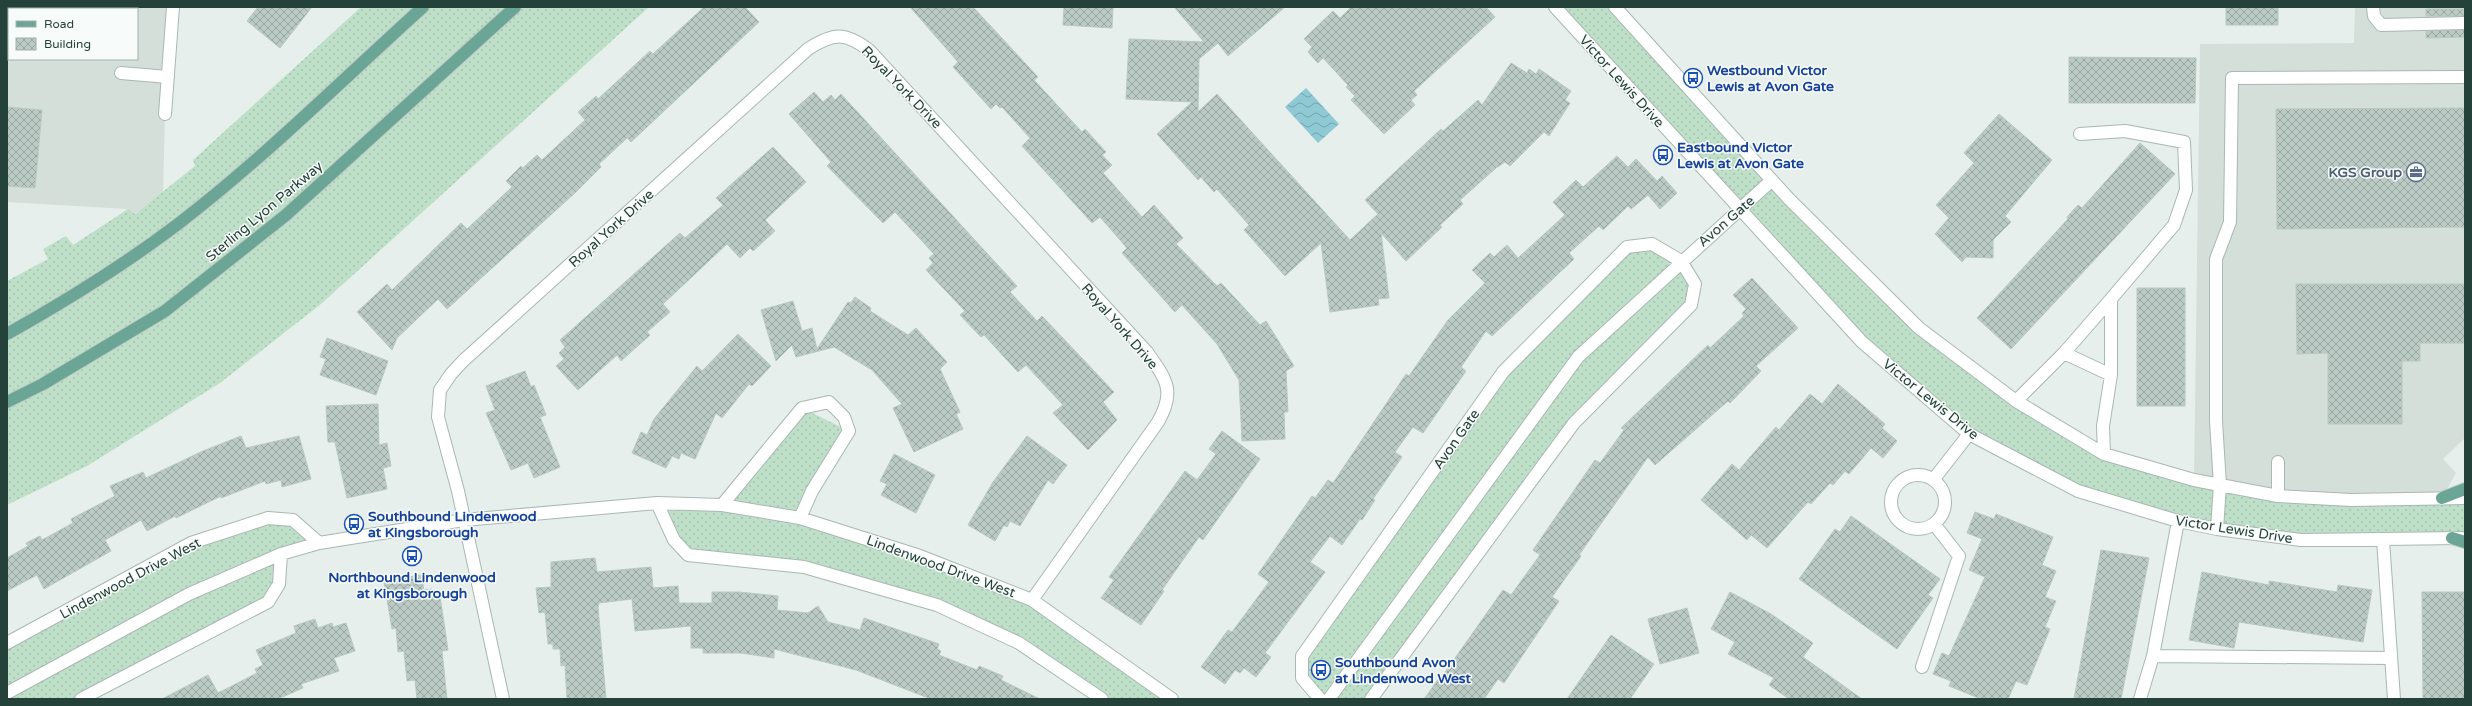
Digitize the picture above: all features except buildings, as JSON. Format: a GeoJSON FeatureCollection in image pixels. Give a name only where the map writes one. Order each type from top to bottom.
{"type":"FeatureCollection","features":[{"type":"Feature","properties":{"kind":"main road"},"geometry":{"type":"LineString","coordinates":[[7,334],[62,303],[178,224],[259,156],[423,7]]}},
{"type":"Feature","properties":{"kind":"main road","name":"Sterling Lyon Parkway"},"geometry":{"type":"LineString","coordinates":[[7,402],[43,384],[165,311],[286,215],[515,7]]}},
{"type":"Feature","properties":{"kind":"main road"},"geometry":{"type":"LineString","coordinates":[[2442,498],[2465,490]]}},
{"type":"Feature","properties":{"kind":"main road"},"geometry":{"type":"LineString","coordinates":[[2452,538],[2465,542]]}},
{"type":"Feature","properties":{"kind":"street"},"geometry":{"type":"LineString","coordinates":[[165,114],[173,7]]}},
{"type":"Feature","properties":{"kind":"street","name":"Victor Lewis Drive"},"geometry":{"type":"LineString","coordinates":[[1555,7],[1740,211],[1862,342],[1969,434],[2078,491],[2178,521],[2217,529],[2301,540],[2465,538]]}},
{"type":"Feature","properties":{"kind":"street"},"geometry":{"type":"LineString","coordinates":[[1615,7],[1771,181],[1919,328],[2016,401],[2104,454],[2220,485],[2278,496],[2351,500],[2465,498]]}},
{"type":"Feature","properties":{"kind":"street"},"geometry":{"type":"LineString","coordinates":[[2373,7],[2374,16],[2381,25],[2465,23]]}},
{"type":"Feature","properties":{"kind":"street","name":"Royal York Drive"},"geometry":{"type":"LineString","coordinates":[[503,699],[464,520],[438,416],[440,390],[451,374],[808,49],[822,40],[838,35],[856,40],[870,51],[1146,352],[1165,378],[1168,392],[1166,408],[1158,422],[1032,600]]}},
{"type":"Feature","properties":{"kind":"street"},"geometry":{"type":"LineString","coordinates":[[121,73],[168,77]]}},
{"type":"Feature","properties":{"kind":"street"},"geometry":{"type":"LineString","coordinates":[[2217,529],[2220,485],[2216,421],[2216,259],[2230,222],[2232,78],[2465,77]]}},
{"type":"Feature","properties":{"kind":"street"},"geometry":{"type":"LineString","coordinates":[[2016,401],[2064,353],[2174,225],[2186,190],[2184,142],[2125,132],[2080,134]]}},
{"type":"Feature","properties":{"kind":"street","name":"Avon Gate"},"geometry":{"type":"LineString","coordinates":[[1329,699],[1578,357],[1681,261],[1740,211],[1771,181]]}},
{"type":"Feature","properties":{"kind":"street","name":"Avon Gate"},"geometry":{"type":"LineString","coordinates":[[1320,699],[1302,678],[1302,656],[1503,372],[1627,247],[1652,244],[1681,261],[1695,284],[1691,305],[1574,423],[1371,699]]}},
{"type":"Feature","properties":{"kind":"street"},"geometry":{"type":"LineString","coordinates":[[2104,454],[2103,426],[2111,375],[2111,299]]}},
{"type":"Feature","properties":{"kind":"street"},"geometry":{"type":"LineString","coordinates":[[2064,353],[2111,375]]}},
{"type":"Feature","properties":{"kind":"street"},"geometry":{"type":"LineString","coordinates":[[722,505],[802,408],[829,402],[844,417],[849,431],[812,491],[800,518]]}},
{"type":"Feature","properties":{"kind":"street"},"geometry":{"type":"LineString","coordinates":[[1933,480],[1969,434]]}},
{"type":"Feature","properties":{"kind":"street"},"geometry":{"type":"LineString","coordinates":[[2278,462],[2278,496]]}},
{"type":"Feature","properties":{"kind":"street"},"geometry":{"type":"LineString","coordinates":[[1913,475],[1924,476],[1933,480],[1944,494],[1945,504],[1940,517],[1934,524],[1920,528],[1905,526],[1895,515],[1891,502],[1897,485],[1904,479],[1913,475]]}},
{"type":"Feature","properties":{"kind":"street"},"geometry":{"type":"LineString","coordinates":[[657,503],[674,540],[688,555],[804,567],[937,605],[1019,643],[1102,699]]}},
{"type":"Feature","properties":{"kind":"street","name":"Lindenwood Drive West"},"geometry":{"type":"LineString","coordinates":[[7,693],[189,594],[281,554],[319,543],[464,520],[657,503],[722,505],[800,518],[920,556],[1032,600],[1172,699]]}},
{"type":"Feature","properties":{"kind":"street","name":"Lindenwood Drive West"},"geometry":{"type":"LineString","coordinates":[[7,643],[191,543],[254,522],[268,518],[293,520],[319,543]]}},
{"type":"Feature","properties":{"kind":"street"},"geometry":{"type":"LineString","coordinates":[[2140,699],[2153,656],[2178,521]]}},
{"type":"Feature","properties":{"kind":"street"},"geometry":{"type":"LineString","coordinates":[[1922,667],[1959,556],[1934,524]]}},
{"type":"Feature","properties":{"kind":"street"},"geometry":{"type":"LineString","coordinates":[[2383,540],[2394,699]]}},
{"type":"Feature","properties":{"kind":"street"},"geometry":{"type":"LineString","coordinates":[[81,699],[268,602],[279,584],[281,554]]}},
{"type":"Feature","properties":{"kind":"street"},"geometry":{"type":"LineString","coordinates":[[2153,656],[2391,658]]}},
{"type":"Feature","properties":{"kind":"shaded area"},"geometry":{"type":"Polygon","coordinates":[[[7,7],[173,7],[165,114],[163,193],[134,214],[127,209],[7,202],[7,7]]]}},
{"type":"Feature","properties":{"kind":"shaded area"},"geometry":{"type":"Polygon","coordinates":[[[2355,7],[2465,7],[2465,438],[2443,459],[2456,473],[2442,498],[2351,500],[2194,480],[2200,44],[2354,43],[2355,7]]]}},
{"type":"Feature","properties":{"kind":"green space"},"geometry":{"type":"Polygon","coordinates":[[[361,7],[649,7],[321,304],[220,383],[87,466],[7,505],[7,281],[48,259],[43,249],[66,236],[73,245],[128,209],[135,214],[195,166],[193,160],[361,7]]]}},
{"type":"Feature","properties":{"kind":"green space"},"geometry":{"type":"Polygon","coordinates":[[[1555,7],[1615,7],[1919,328],[2104,454],[2278,496],[2465,498],[2465,538],[2383,540],[2217,529],[2078,491],[1969,434],[1862,342],[1555,7]]]}},
{"type":"Feature","properties":{"kind":"green space"},"geometry":{"type":"Polygon","coordinates":[[[1652,244],[1695,284],[1691,305],[1574,423],[1371,699],[1320,699],[1302,678],[1302,656],[1503,372],[1627,247],[1652,244]]]}},
{"type":"Feature","properties":{"kind":"green space"},"geometry":{"type":"Polygon","coordinates":[[[802,408],[849,431],[800,518],[1032,600],[1172,699],[1102,699],[1019,643],[937,605],[804,567],[688,555],[657,503],[722,505],[802,408]]]}},
{"type":"Feature","properties":{"kind":"green space"},"geometry":{"type":"Polygon","coordinates":[[[268,518],[293,520],[319,543],[281,554],[268,602],[81,699],[7,699],[7,643],[191,543],[268,518]]]}},
{"type":"Feature","properties":{"kind":"water"},"geometry":{"type":"Polygon","coordinates":[[[1306,88],[1339,124],[1318,143],[1285,107],[1306,88]]]}},
{"type":"Feature","properties":{"kind":"place","name":"Westbound Victor Lewis at Avon Gate"},"geometry":{"type":"Point","coordinates":[1693,78]}},
{"type":"Feature","properties":{"kind":"place","name":"Eastbound Victor Lewis at Avon Gate"},"geometry":{"type":"Point","coordinates":[1663,155]}},
{"type":"Feature","properties":{"kind":"place","name":"KGS Group"},"geometry":{"type":"Point","coordinates":[2416,172]}},
{"type":"Feature","properties":{"kind":"place","name":"Southbound Lindenwood at Kingsborough"},"geometry":{"type":"Point","coordinates":[354,524]}},
{"type":"Feature","properties":{"kind":"place","name":"Northbound Lindenwood at Kingsborough"},"geometry":{"type":"Point","coordinates":[412,556]}},
{"type":"Feature","properties":{"kind":"place","name":"Southbound Avon at Lindenwood West"},"geometry":{"type":"Point","coordinates":[1321,670]}}]}
